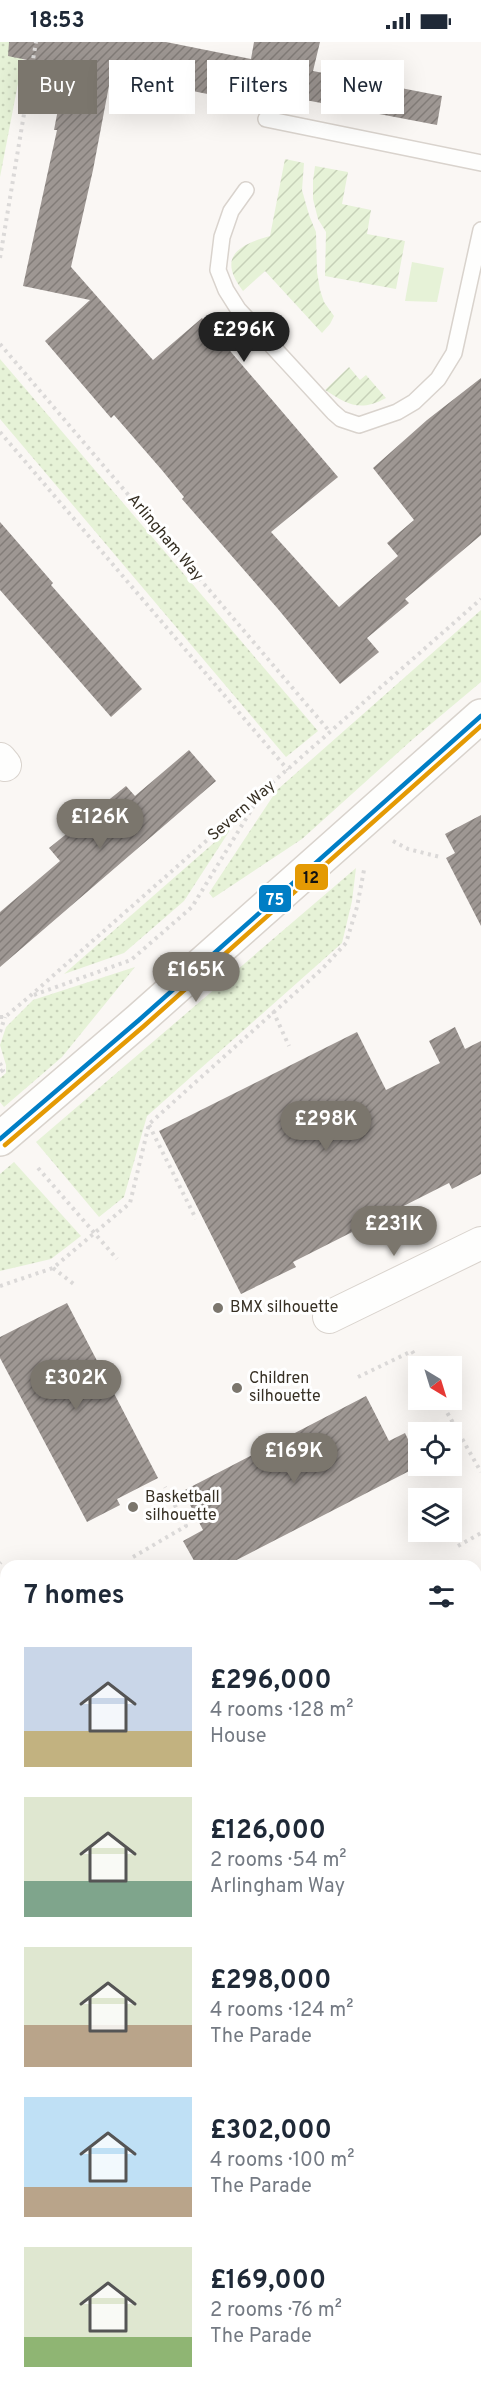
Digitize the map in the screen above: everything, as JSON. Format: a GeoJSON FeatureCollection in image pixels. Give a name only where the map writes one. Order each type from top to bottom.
{"type":"FeatureCollection","features":[{"type":"Feature","properties":{"kind":"street"},"geometry":{"type":"LineString","coordinates":[[0,1139],[139,1020],[481,716]]}},
{"type":"Feature","properties":{"kind":"street"},"geometry":{"type":"LineString","coordinates":[[328,1317],[481,1243]]}},
{"type":"Feature","properties":{"kind":"lane"},"geometry":{"type":"LineString","coordinates":[[266,119],[481,163]]}},
{"type":"Feature","properties":{"kind":"lane"},"geometry":{"type":"LineString","coordinates":[[246,190],[231,211],[222,237],[218,270],[226,290],[238,309],[333,412],[342,419],[359,425],[397,412],[414,402],[438,379],[454,353],[481,230]]}},
{"type":"Feature","properties":{"kind":"path"},"geometry":{"type":"LineString","coordinates":[[0,258],[36,42]]}},
{"type":"Feature","properties":{"kind":"path","name":"Arlingham Way"},"geometry":{"type":"LineString","coordinates":[[0,344],[330,732]]}},
{"type":"Feature","properties":{"kind":"path"},"geometry":{"type":"LineString","coordinates":[[0,432],[288,770]]}},
{"type":"Feature","properties":{"kind":"path","name":"Severn Way"},"geometry":{"type":"LineString","coordinates":[[2,1017],[30,996],[260,796],[481,599]]}},
{"type":"Feature","properties":{"kind":"path"},"geometry":{"type":"LineString","coordinates":[[30,996],[130,960],[192,908],[260,796]]}},
{"type":"Feature","properties":{"kind":"path"},"geometry":{"type":"LineString","coordinates":[[363,820],[408,849],[440,857]]}},
{"type":"Feature","properties":{"kind":"path"},"geometry":{"type":"LineString","coordinates":[[0,1286],[53,1268],[130,1203],[149,1124],[323,968],[346,943],[357,907],[364,868],[363,820]]}},
{"type":"Feature","properties":{"kind":"path"},"geometry":{"type":"LineString","coordinates":[[273,1011],[289,1046]]}},
{"type":"Feature","properties":{"kind":"path"},"geometry":{"type":"LineString","coordinates":[[0,1032],[2,1017]]}},
{"type":"Feature","properties":{"kind":"path"},"geometry":{"type":"LineString","coordinates":[[0,1063],[3,1070],[0,1072]]}},
{"type":"Feature","properties":{"kind":"path"},"geometry":{"type":"LineString","coordinates":[[149,1124],[196,1219]]}},
{"type":"Feature","properties":{"kind":"path"},"geometry":{"type":"LineString","coordinates":[[38,1168],[117,1259]]}},
{"type":"Feature","properties":{"kind":"path"},"geometry":{"type":"LineString","coordinates":[[53,1268],[75,1285]]}},
{"type":"Feature","properties":{"kind":"path"},"geometry":{"type":"LineString","coordinates":[[358,1377],[412,1351],[415,1356]]}},
{"type":"Feature","properties":{"kind":"path"},"geometry":{"type":"LineString","coordinates":[[446,1410],[481,1472]]}},
{"type":"Feature","properties":{"kind":"path"},"geometry":{"type":"LineString","coordinates":[[133,1557],[186,1526],[165,1487]]}},
{"type":"Feature","properties":{"kind":"path"},"geometry":{"type":"LineString","coordinates":[[458,1546],[481,1533]]}},
{"type":"Feature","properties":{"kind":"green space"},"geometry":{"type":"Polygon","coordinates":[[[0,42],[26,42],[23,60],[18,60],[18,84],[0,177],[0,42]]]}},
{"type":"Feature","properties":{"kind":"green space"},"geometry":{"type":"Polygon","coordinates":[[[285,159],[304,163],[302,190],[316,232],[320,290],[324,302],[334,316],[322,333],[265,271],[243,291],[232,269],[235,254],[241,248],[270,236],[285,159]]]}},
{"type":"Feature","properties":{"kind":"green space"},"geometry":{"type":"Polygon","coordinates":[[[315,166],[348,172],[342,204],[371,210],[367,234],[405,241],[396,289],[325,276],[326,232],[318,219],[313,199],[315,166]]]}},
{"type":"Feature","properties":{"kind":"green space"},"geometry":{"type":"Polygon","coordinates":[[[412,262],[444,268],[437,302],[405,301],[412,262]]]}},
{"type":"Feature","properties":{"kind":"green space"},"geometry":{"type":"Polygon","coordinates":[[[0,359],[318,731],[286,757],[0,419],[0,359]]]}},
{"type":"Feature","properties":{"kind":"green space"},"geometry":{"type":"Polygon","coordinates":[[[349,367],[360,380],[366,375],[386,398],[361,406],[341,400],[325,390],[349,367]]]}},
{"type":"Feature","properties":{"kind":"green space"},"geometry":{"type":"Polygon","coordinates":[[[481,610],[481,682],[413,739],[302,839],[213,898],[209,893],[277,790],[481,610]]]}},
{"type":"Feature","properties":{"kind":"green space"},"geometry":{"type":"Polygon","coordinates":[[[232,827],[184,901],[124,953],[64,974],[232,827]]]}},
{"type":"Feature","properties":{"kind":"green space"},"geometry":{"type":"Polygon","coordinates":[[[356,868],[352,901],[342,943],[147,1116],[124,1197],[99,1217],[36,1142],[356,868]]]}},
{"type":"Feature","properties":{"kind":"green space"},"geometry":{"type":"Polygon","coordinates":[[[135,967],[62,1057],[4,1107],[0,1102],[0,1078],[6,1073],[6,1065],[0,1045],[6,1027],[33,1000],[135,967]]]}},
{"type":"Feature","properties":{"kind":"green space"},"geometry":{"type":"Polygon","coordinates":[[[14,1162],[81,1236],[51,1259],[0,1271],[0,1174],[14,1162]]]}},
{"type":"Feature","properties":{"kind":"building"},"geometry":{"type":"Polygon","coordinates":[[[9,42],[166,42],[251,59],[254,42],[320,42],[313,71],[321,73],[321,103],[309,101],[309,60],[207,60],[207,94],[195,92],[195,60],[109,60],[109,86],[71,267],[153,360],[202,318],[338,477],[271,532],[339,607],[398,556],[387,543],[414,520],[373,468],[427,420],[481,378],[481,535],[405,599],[409,603],[367,638],[379,652],[340,684],[182,499],[184,497],[161,469],[114,415],[111,418],[45,341],[90,300],[23,286],[57,130],[54,130],[57,114],[97,114],[97,60],[27,60],[8,56],[9,42]]]}},
{"type":"Feature","properties":{"kind":"building"},"geometry":{"type":"Polygon","coordinates":[[[404,89],[442,96],[437,125],[379,114],[404,114],[404,89]]]}},
{"type":"Feature","properties":{"kind":"building"},"geometry":{"type":"Polygon","coordinates":[[[0,522],[53,583],[51,585],[142,689],[111,717],[0,590],[0,522]]]}},
{"type":"Feature","properties":{"kind":"building"},"geometry":{"type":"Polygon","coordinates":[[[189,750],[216,781],[0,967],[0,912],[60,861],[49,848],[126,786],[135,796],[189,750]]]}},
{"type":"Feature","properties":{"kind":"building"},"geometry":{"type":"Polygon","coordinates":[[[481,815],[481,926],[446,858],[455,853],[445,834],[481,815]]]}},
{"type":"Feature","properties":{"kind":"building"},"geometry":{"type":"Polygon","coordinates":[[[455,1027],[465,1049],[481,1041],[481,1174],[452,1189],[449,1183],[293,1262],[296,1267],[241,1294],[159,1131],[357,1032],[386,1090],[440,1063],[429,1041],[455,1027]]]}},
{"type":"Feature","properties":{"kind":"building"},"geometry":{"type":"Polygon","coordinates":[[[67,1303],[158,1478],[117,1499],[120,1505],[87,1522],[0,1358],[0,1337],[67,1303]]]}},
{"type":"Feature","properties":{"kind":"building"},"geometry":{"type":"Polygon","coordinates":[[[366,1396],[389,1441],[405,1433],[408,1439],[408,1472],[237,1560],[194,1560],[183,1541],[203,1530],[183,1491],[366,1396]]]}},
{"type":"Feature","properties":{"kind":"transit line","name":"75"},"geometry":{"type":"LineString","coordinates":[[0,1139],[139,1020],[481,716]]}},
{"type":"Feature","properties":{"kind":"transit line","name":"12"},"geometry":{"type":"LineString","coordinates":[[5,1145],[144,1026],[481,726]]}},
{"type":"Feature","properties":{"kind":"place","name":"BMX silhouette"},"geometry":{"type":"Point","coordinates":[218,1308]}},
{"type":"Feature","properties":{"kind":"place","name":"Children silhouette"},"geometry":{"type":"Point","coordinates":[237,1388]}},
{"type":"Feature","properties":{"kind":"place","name":"Basketball silhouette"},"geometry":{"type":"Point","coordinates":[133,1507]}}]}
